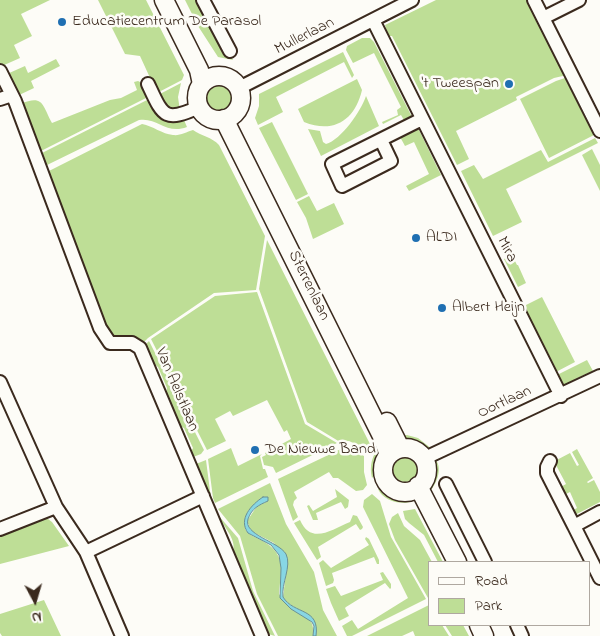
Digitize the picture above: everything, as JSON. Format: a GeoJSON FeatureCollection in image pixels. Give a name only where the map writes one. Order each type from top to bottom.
{"type":"FeatureCollection","features":[{"type":"Feature","properties":{"kind":"street"},"geometry":{"type":"LineString","coordinates":[[164,0],[199,70],[208,80]]}},
{"type":"Feature","properties":{"kind":"street"},"geometry":{"type":"LineString","coordinates":[[175,0],[208,80]]}},
{"type":"Feature","properties":{"kind":"street"},"geometry":{"type":"LineString","coordinates":[[203,0],[230,51]]}},
{"type":"Feature","properties":{"kind":"street","name":"Mullerlaan"},"geometry":{"type":"LineString","coordinates":[[238,88],[412,0]]}},
{"type":"Feature","properties":{"kind":"street"},"geometry":{"type":"LineString","coordinates":[[534,0],[600,131]]}},
{"type":"Feature","properties":{"kind":"street"},"geometry":{"type":"LineString","coordinates":[[543,18],[580,0]]}},
{"type":"Feature","properties":{"kind":"street","name":"Mira"},"geometry":{"type":"LineString","coordinates":[[373,20],[561,396]]}},
{"type":"Feature","properties":{"kind":"street","name":"Van Aelstlaan"},"geometry":{"type":"LineString","coordinates":[[0,71],[12,94],[100,328],[110,343],[132,343],[140,348],[262,636]]}},
{"type":"Feature","properties":{"kind":"street"},"geometry":{"type":"LineString","coordinates":[[228,78],[238,88],[240,103],[228,117],[217,120],[210,118],[199,107],[198,93],[208,80],[228,78]]}},
{"type":"Feature","properties":{"kind":"street"},"geometry":{"type":"LineString","coordinates":[[148,84],[161,110],[168,115],[183,114],[199,107]]}},
{"type":"Feature","properties":{"kind":"street"},"geometry":{"type":"LineString","coordinates":[[0,99],[12,94]]}},
{"type":"Feature","properties":{"kind":"street","name":"Sterrenlaan"},"geometry":{"type":"LineString","coordinates":[[228,117],[352,358],[394,452]]}},
{"type":"Feature","properties":{"kind":"street"},"geometry":{"type":"LineString","coordinates":[[381,140],[391,161],[342,186],[332,164],[422,119]]}},
{"type":"Feature","properties":{"kind":"street","name":"Oortlaan"},"geometry":{"type":"LineString","coordinates":[[423,459],[561,396],[600,376]]}},
{"type":"Feature","properties":{"kind":"street"},"geometry":{"type":"LineString","coordinates":[[1,386],[56,507],[86,552],[122,636]]}},
{"type":"Feature","properties":{"kind":"street"},"geometry":{"type":"LineString","coordinates":[[413,450],[423,459],[426,464],[425,476],[414,489],[396,490],[385,480],[383,467],[394,452],[413,450]]}},
{"type":"Feature","properties":{"kind":"street"},"geometry":{"type":"LineString","coordinates":[[550,461],[547,473],[600,578]]}},
{"type":"Feature","properties":{"kind":"street"},"geometry":{"type":"LineString","coordinates":[[446,484],[484,561]]}},
{"type":"Feature","properties":{"kind":"street"},"geometry":{"type":"LineString","coordinates":[[414,489],[447,561]]}},
{"type":"Feature","properties":{"kind":"street"},"geometry":{"type":"LineString","coordinates":[[414,489],[456,561]]}},
{"type":"Feature","properties":{"kind":"street"},"geometry":{"type":"LineString","coordinates":[[86,552],[203,496]]}},
{"type":"Feature","properties":{"kind":"street"},"geometry":{"type":"LineString","coordinates":[[0,529],[56,507]]}},
{"type":"Feature","properties":{"kind":"street"},"geometry":{"type":"LineString","coordinates":[[574,526],[600,512]]}},
{"type":"Feature","properties":{"kind":"green space"},"geometry":{"type":"Polygon","coordinates":[[[0,0],[50,0],[21,14],[32,36],[14,45],[20,58],[2,66],[0,63],[0,0]]]}},
{"type":"Feature","properties":{"kind":"green space"},"geometry":{"type":"Polygon","coordinates":[[[98,0],[146,0],[184,75],[182,80],[157,93],[140,56],[125,54],[98,0]]]}},
{"type":"Feature","properties":{"kind":"green space"},"geometry":{"type":"Polygon","coordinates":[[[185,0],[200,0],[207,13],[205,18],[222,52],[228,51],[233,60],[218,57],[198,26],[185,0]]]}},
{"type":"Feature","properties":{"kind":"green space"},"geometry":{"type":"Polygon","coordinates":[[[436,0],[529,0],[567,75],[554,78],[516,97],[517,100],[456,131],[469,159],[457,165],[392,36],[388,36],[385,25],[436,0]]]}},
{"type":"Feature","properties":{"kind":"green space"},"geometry":{"type":"Polygon","coordinates":[[[362,38],[370,38],[374,42],[413,119],[405,122],[401,115],[383,124],[382,122],[398,115],[397,110],[401,107],[374,53],[353,63],[346,50],[347,46],[362,38]]]}},
{"type":"Feature","properties":{"kind":"green space"},"geometry":{"type":"Polygon","coordinates":[[[343,52],[354,75],[352,78],[344,62],[276,97],[283,112],[258,125],[255,118],[259,106],[259,94],[343,52]]]}},
{"type":"Feature","properties":{"kind":"green space"},"geometry":{"type":"Polygon","coordinates":[[[56,59],[60,66],[31,81],[34,88],[17,96],[7,74],[25,66],[28,73],[56,59]]]}},
{"type":"Feature","properties":{"kind":"green space"},"geometry":{"type":"Polygon","coordinates":[[[568,77],[588,117],[586,119],[594,135],[549,158],[520,99],[568,77]]]}},
{"type":"Feature","properties":{"kind":"green space"},"geometry":{"type":"Polygon","coordinates":[[[357,79],[362,90],[359,100],[354,109],[342,122],[325,126],[304,122],[298,109],[357,79]]]}},
{"type":"Feature","properties":{"kind":"green space"},"geometry":{"type":"Polygon","coordinates":[[[138,81],[144,84],[150,96],[39,152],[20,104],[34,100],[38,101],[44,106],[52,123],[110,100],[121,98],[137,90],[134,82],[138,81]]]}},
{"type":"Feature","properties":{"kind":"green space"},"geometry":{"type":"Polygon","coordinates":[[[181,83],[178,97],[180,111],[169,111],[158,95],[181,83]]]}},
{"type":"Feature","properties":{"kind":"green space"},"geometry":{"type":"Polygon","coordinates":[[[219,86],[228,90],[232,99],[228,108],[219,112],[210,108],[206,99],[210,90],[219,86]]]}},
{"type":"Feature","properties":{"kind":"green space"},"geometry":{"type":"Polygon","coordinates":[[[366,96],[379,126],[321,156],[308,129],[320,131],[323,142],[326,144],[332,141],[350,124],[366,96]]]}},
{"type":"Feature","properties":{"kind":"green space"},"geometry":{"type":"Polygon","coordinates":[[[151,98],[173,121],[184,120],[187,127],[173,129],[152,121],[139,120],[45,166],[40,154],[151,98]]]}},
{"type":"Feature","properties":{"kind":"green space"},"geometry":{"type":"Polygon","coordinates":[[[272,122],[308,194],[296,200],[259,128],[272,122]]]}},
{"type":"Feature","properties":{"kind":"green space"},"geometry":{"type":"Polygon","coordinates":[[[142,124],[173,135],[193,130],[216,142],[265,236],[256,290],[214,293],[143,343],[130,337],[115,338],[110,334],[100,308],[95,302],[95,295],[76,246],[72,244],[47,172],[142,124]]]}},
{"type":"Feature","properties":{"kind":"green space"},"geometry":{"type":"Polygon","coordinates":[[[417,126],[441,175],[409,191],[406,186],[429,174],[414,142],[405,146],[399,135],[417,126]]]}},
{"type":"Feature","properties":{"kind":"green space"},"geometry":{"type":"Polygon","coordinates":[[[595,138],[598,143],[506,189],[522,222],[493,236],[461,171],[474,165],[483,179],[541,150],[548,162],[595,138]]]}},
{"type":"Feature","properties":{"kind":"green space"},"geometry":{"type":"Polygon","coordinates":[[[592,149],[600,165],[600,191],[582,155],[592,149]]]}},
{"type":"Feature","properties":{"kind":"green space"},"geometry":{"type":"Polygon","coordinates":[[[309,196],[317,211],[334,203],[344,224],[313,239],[306,218],[297,202],[309,196]]]}},
{"type":"Feature","properties":{"kind":"green space"},"geometry":{"type":"Polygon","coordinates":[[[267,240],[370,444],[368,450],[349,441],[340,442],[307,422],[259,289],[267,240]]]}},
{"type":"Feature","properties":{"kind":"green space"},"geometry":{"type":"Polygon","coordinates":[[[512,255],[526,283],[518,287],[504,259],[512,255]]]}},
{"type":"Feature","properties":{"kind":"green space"},"geometry":{"type":"Polygon","coordinates":[[[257,292],[305,424],[337,443],[276,473],[273,467],[264,465],[262,457],[266,455],[265,453],[291,439],[287,430],[284,432],[267,400],[233,416],[230,411],[215,419],[226,441],[207,450],[151,339],[215,296],[257,292]]]}},
{"type":"Feature","properties":{"kind":"green space"},"geometry":{"type":"Polygon","coordinates":[[[542,297],[575,362],[554,373],[555,367],[524,306],[542,297]]]}},
{"type":"Feature","properties":{"kind":"green space"},"geometry":{"type":"Polygon","coordinates":[[[149,341],[204,450],[201,454],[193,457],[191,452],[193,448],[184,428],[180,426],[166,393],[167,388],[158,367],[154,364],[145,345],[149,341]]]}},
{"type":"Feature","properties":{"kind":"green space"},"geometry":{"type":"Polygon","coordinates":[[[587,360],[593,371],[575,379],[574,384],[566,387],[562,386],[555,376],[587,360]]]}},
{"type":"Feature","properties":{"kind":"green space"},"geometry":{"type":"Polygon","coordinates":[[[407,435],[418,438],[432,449],[414,447],[400,436],[407,435]]]}},
{"type":"Feature","properties":{"kind":"green space"},"geometry":{"type":"Polygon","coordinates":[[[380,446],[383,452],[378,471],[372,478],[372,461],[380,446]]]}},
{"type":"Feature","properties":{"kind":"green space"},"geometry":{"type":"Polygon","coordinates":[[[231,448],[238,466],[262,454],[260,456],[263,469],[265,469],[268,477],[215,503],[208,459],[231,448]]]}},
{"type":"Feature","properties":{"kind":"green space"},"geometry":{"type":"Polygon","coordinates":[[[343,448],[350,449],[364,456],[364,472],[367,485],[363,490],[356,491],[338,478],[333,478],[329,472],[294,492],[297,498],[293,505],[298,517],[293,521],[278,479],[343,448]]]}},
{"type":"Feature","properties":{"kind":"green space"},"geometry":{"type":"Polygon","coordinates":[[[577,449],[593,478],[587,482],[594,480],[600,492],[600,502],[573,516],[570,512],[577,508],[570,492],[562,496],[559,488],[566,484],[556,465],[552,467],[551,463],[570,453],[577,466],[579,465],[572,452],[577,449]]]}},
{"type":"Feature","properties":{"kind":"green space"},"geometry":{"type":"Polygon","coordinates":[[[405,456],[414,460],[418,469],[414,478],[405,482],[396,478],[392,469],[396,460],[405,456]]]}},
{"type":"Feature","properties":{"kind":"green space"},"geometry":{"type":"Polygon","coordinates":[[[206,460],[211,499],[196,464],[206,460]]]}},
{"type":"Feature","properties":{"kind":"green space"},"geometry":{"type":"Polygon","coordinates":[[[436,460],[439,473],[434,486],[428,494],[427,485],[436,460]]]}},
{"type":"Feature","properties":{"kind":"green space"},"geometry":{"type":"Polygon","coordinates":[[[270,483],[286,524],[314,572],[323,610],[337,636],[316,636],[316,628],[309,617],[292,606],[283,597],[287,565],[274,543],[251,531],[247,521],[257,506],[266,502],[268,497],[248,511],[245,529],[269,545],[279,557],[281,577],[279,594],[291,608],[309,619],[313,625],[313,636],[278,636],[257,594],[240,536],[218,509],[270,483]]]}},
{"type":"Feature","properties":{"kind":"green space"},"geometry":{"type":"Polygon","coordinates":[[[335,489],[349,500],[348,507],[345,509],[341,502],[316,513],[318,520],[313,520],[307,506],[309,505],[313,511],[337,497],[335,489]]]}},
{"type":"Feature","properties":{"kind":"green space"},"geometry":{"type":"Polygon","coordinates":[[[378,489],[395,492],[410,502],[391,501],[383,496],[378,489]]]}},
{"type":"Feature","properties":{"kind":"green space"},"geometry":{"type":"Polygon","coordinates":[[[372,494],[380,501],[391,537],[426,599],[352,636],[347,636],[342,626],[352,620],[358,629],[408,598],[363,507],[364,500],[372,494]]]}},
{"type":"Feature","properties":{"kind":"green space"},"geometry":{"type":"Polygon","coordinates":[[[415,509],[442,561],[437,561],[424,535],[405,519],[403,511],[415,509]]]}},
{"type":"Feature","properties":{"kind":"green space"},"geometry":{"type":"Polygon","coordinates":[[[398,513],[404,526],[420,540],[431,561],[428,561],[428,598],[395,540],[389,524],[392,517],[398,513]]]}},
{"type":"Feature","properties":{"kind":"green space"},"geometry":{"type":"Polygon","coordinates":[[[218,515],[238,538],[253,591],[275,636],[268,634],[233,551],[234,546],[231,537],[218,515]]]}},
{"type":"Feature","properties":{"kind":"green space"},"geometry":{"type":"Polygon","coordinates":[[[353,515],[357,516],[363,527],[362,529],[360,530],[356,524],[318,547],[321,557],[317,560],[294,523],[300,520],[305,528],[316,534],[350,522],[353,515]]]}},
{"type":"Feature","properties":{"kind":"green space"},"geometry":{"type":"Polygon","coordinates":[[[44,516],[52,522],[69,546],[0,564],[0,533],[44,516]]]}},
{"type":"Feature","properties":{"kind":"green space"},"geometry":{"type":"Polygon","coordinates":[[[366,537],[369,539],[379,564],[377,564],[374,557],[332,573],[333,583],[326,586],[319,563],[323,560],[331,568],[369,545],[365,539],[366,537]]]}},
{"type":"Feature","properties":{"kind":"green space"},"geometry":{"type":"Polygon","coordinates":[[[383,572],[391,584],[391,588],[385,583],[346,607],[349,616],[339,621],[326,589],[335,586],[341,596],[383,580],[380,573],[383,572]]]}},
{"type":"Feature","properties":{"kind":"green space"},"geometry":{"type":"Polygon","coordinates":[[[44,600],[61,636],[2,636],[0,633],[0,614],[44,600]]]}},
{"type":"Feature","properties":{"kind":"green space"},"geometry":{"type":"Polygon","coordinates":[[[428,606],[428,626],[443,626],[449,636],[415,636],[413,631],[402,636],[367,636],[428,606]]]}},
{"type":"Feature","properties":{"kind":"green space"},"geometry":{"type":"Polygon","coordinates":[[[446,626],[464,626],[469,636],[452,636],[446,626]]]}},
{"type":"Feature","properties":{"kind":"water"},"geometry":{"type":"Polygon","coordinates":[[[263,497],[268,497],[268,501],[254,510],[248,519],[248,525],[256,534],[282,549],[286,554],[288,564],[283,586],[283,597],[293,607],[305,612],[314,620],[316,636],[313,636],[314,626],[312,622],[291,609],[280,598],[281,568],[279,555],[271,545],[248,533],[245,528],[244,523],[247,513],[263,497]]]}},
{"type":"Feature","properties":{"kind":"place","name":"Educatiecentrum De Parasol"},"geometry":{"type":"Point","coordinates":[62,22]}},
{"type":"Feature","properties":{"kind":"place","name":"'t Tweespan"},"geometry":{"type":"Point","coordinates":[509,84]}},
{"type":"Feature","properties":{"kind":"place","name":"ALDI"},"geometry":{"type":"Point","coordinates":[416,238]}},
{"type":"Feature","properties":{"kind":"place","name":"Albert Heijn"},"geometry":{"type":"Point","coordinates":[442,308]}},
{"type":"Feature","properties":{"kind":"place","name":"De Nieuwe Band"},"geometry":{"type":"Point","coordinates":[255,450]}}]}
